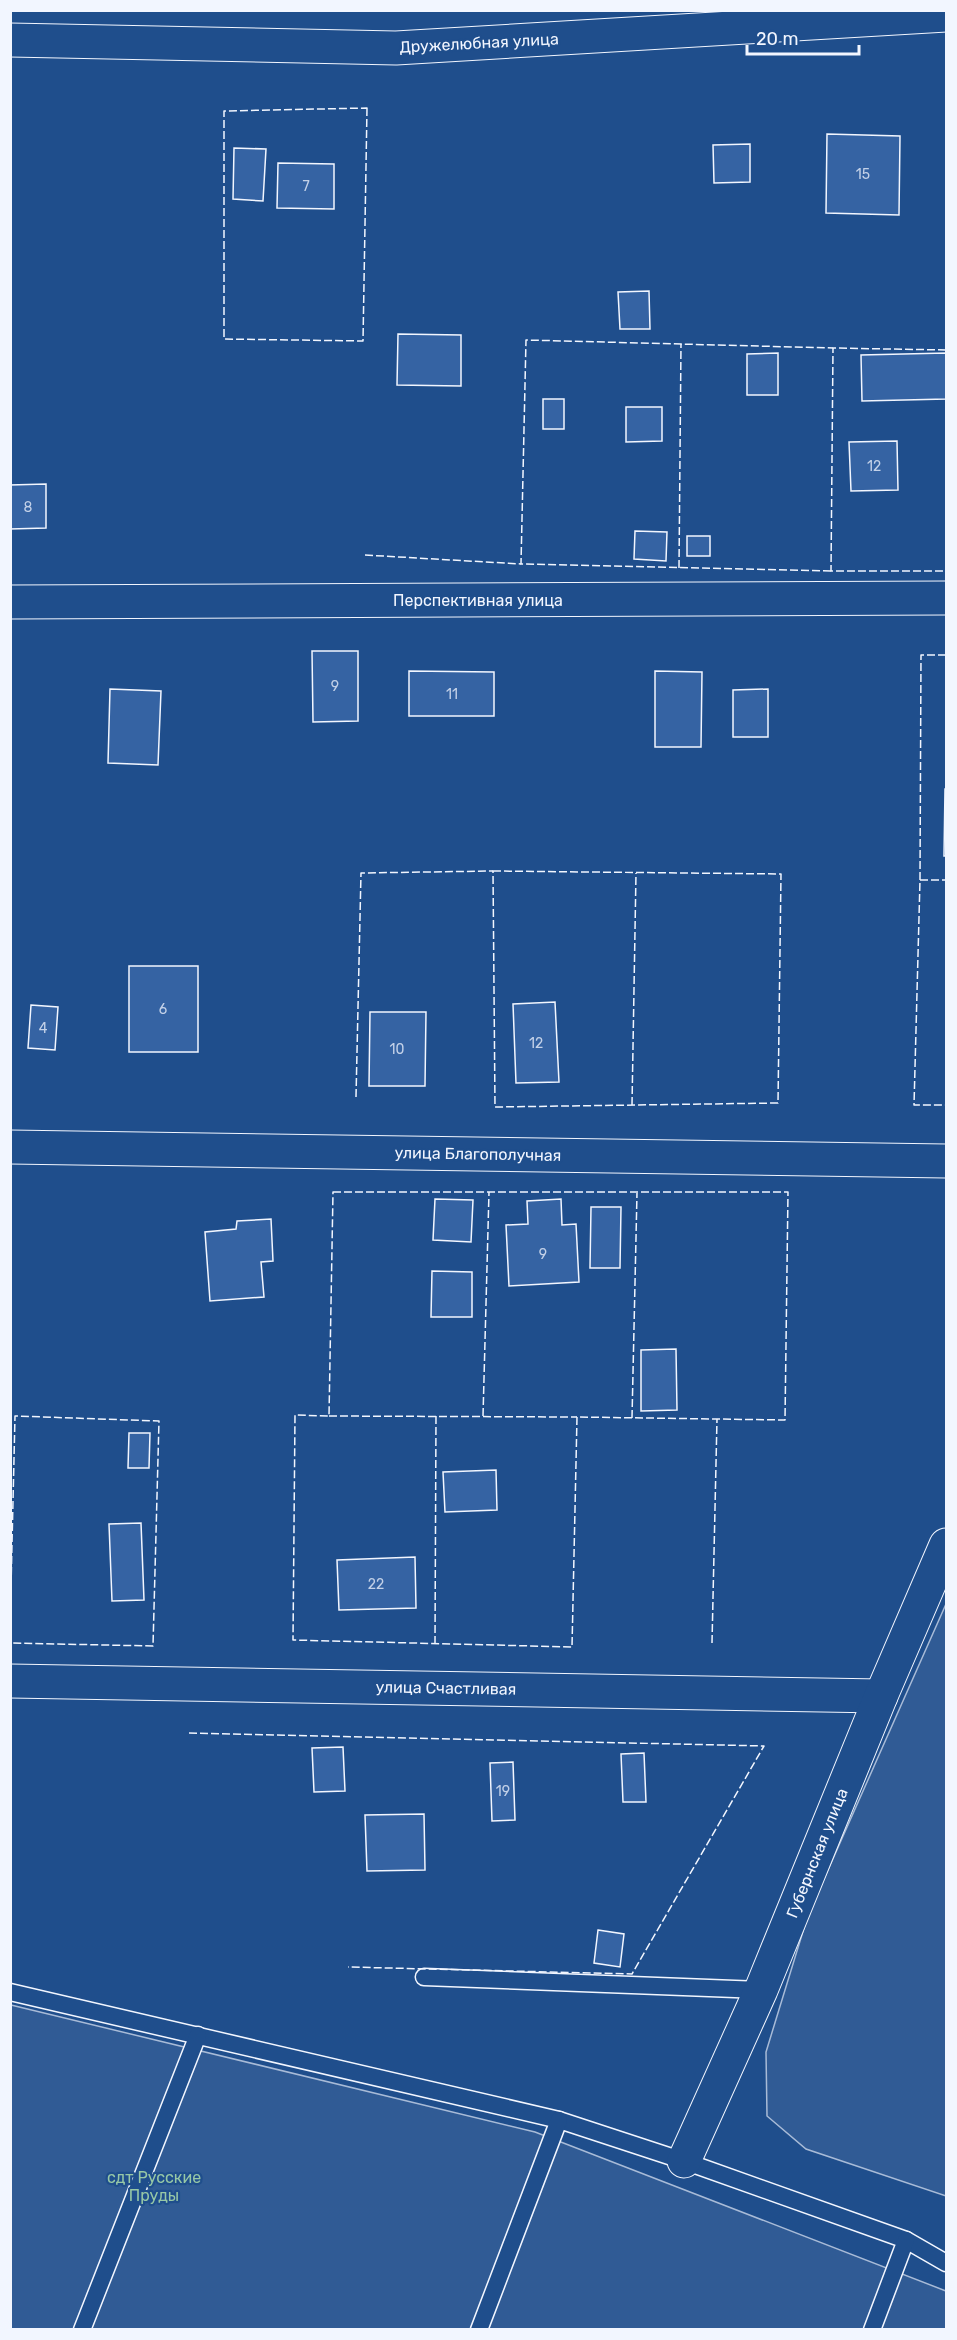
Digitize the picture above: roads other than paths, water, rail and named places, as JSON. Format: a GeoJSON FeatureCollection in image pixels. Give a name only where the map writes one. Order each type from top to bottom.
{"type":"FeatureCollection","features":[{"type":"Feature","properties":{"kind":"street","name":"Дружелюбная улица"},"geometry":{"type":"LineString","coordinates":[[10,40],[396,48],[946,15]]}},
{"type":"Feature","properties":{"kind":"street","name":"Перспективная улица"},"geometry":{"type":"LineString","coordinates":[[10,602],[946,598]]}},
{"type":"Feature","properties":{"kind":"street","name":"улица Благополучная"},"geometry":{"type":"LineString","coordinates":[[10,1147],[946,1161]]}},
{"type":"Feature","properties":{"kind":"street","name":"Губернская улица"},"geometry":{"type":"LineString","coordinates":[[684,2161],[761,1990],[881,1696],[946,1545]]}},
{"type":"Feature","properties":{"kind":"street","name":"улица Счастливая"},"geometry":{"type":"LineString","coordinates":[[10,1681],[881,1696]]}},
{"type":"Feature","properties":{"kind":"lane"},"geometry":{"type":"LineString","coordinates":[[424,1977],[761,1990]]}},
{"type":"Feature","properties":{"kind":"lane"},"geometry":{"type":"LineString","coordinates":[[10,1992],[560,2120],[684,2161],[906,2240],[946,2263]]}},
{"type":"Feature","properties":{"kind":"lane"},"geometry":{"type":"LineString","coordinates":[[82,2330],[198,2035]]}},
{"type":"Feature","properties":{"kind":"lane"},"geometry":{"type":"LineString","coordinates":[[478,2330],[560,2120]]}},
{"type":"Feature","properties":{"kind":"lane"},"geometry":{"type":"LineString","coordinates":[[872,2330],[906,2240]]}},
{"type":"Feature","properties":{"kind":"park label","name":"сдт Русские Пруды"},"geometry":{"type":"Point","coordinates":[154,2186]}}]}
